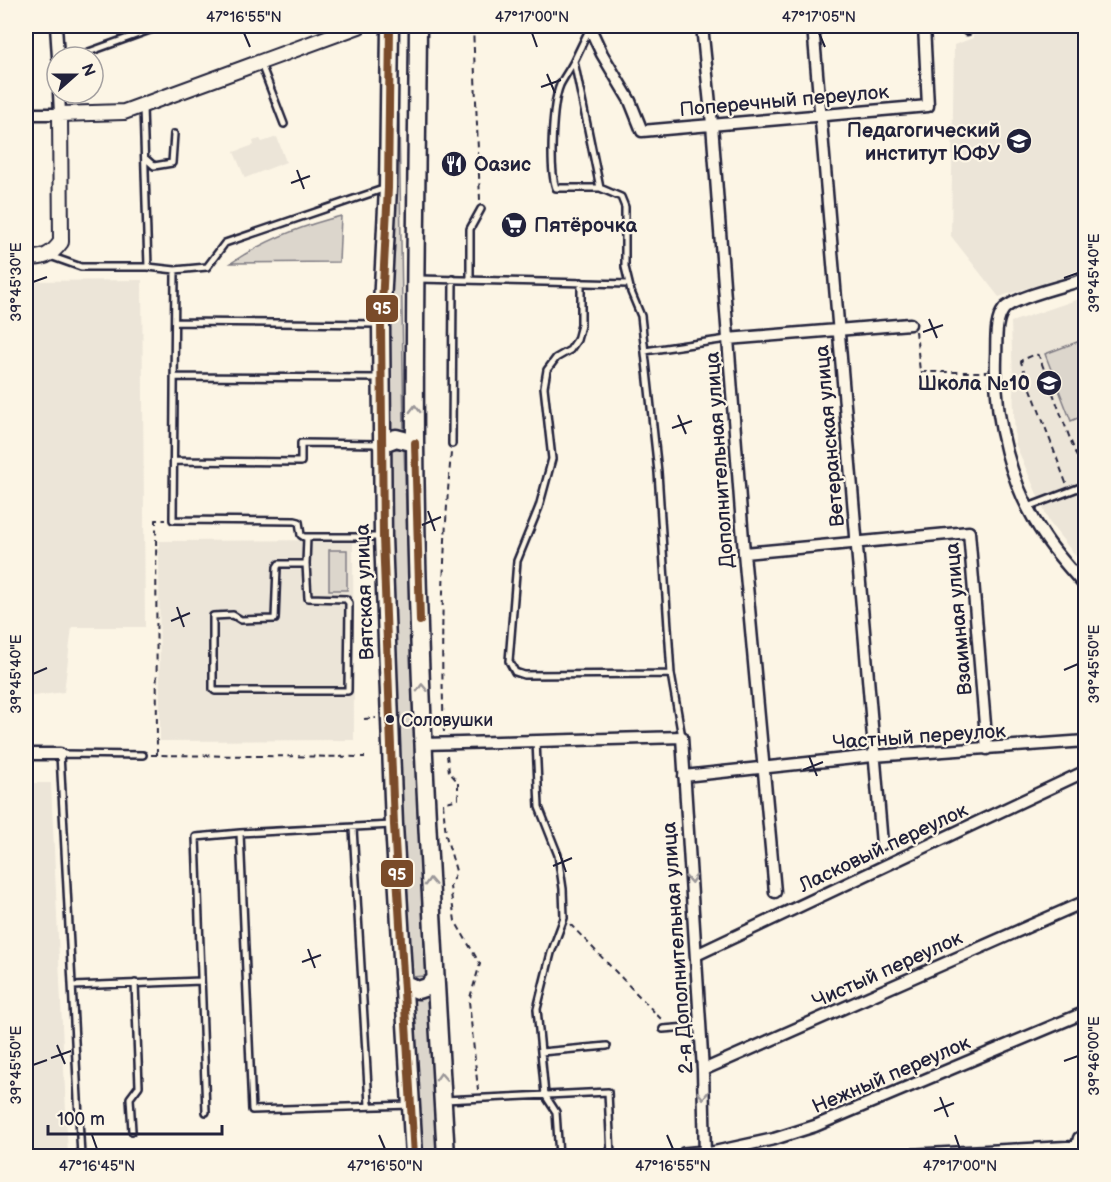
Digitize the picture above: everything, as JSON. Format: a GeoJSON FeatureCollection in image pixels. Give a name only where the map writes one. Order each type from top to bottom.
{"type":"FeatureCollection","features":[{"type":"Feature","properties":{"kind":"main road","name":"Вятская улица"},"geometry":{"type":"LineString","coordinates":[[390,26],[388,188],[381,324],[382,537],[394,825],[414,1156]]}},
{"type":"Feature","properties":{"kind":"main road"},"geometry":{"type":"LineString","coordinates":[[418,26],[414,279],[415,443],[424,744],[446,1156]]}},
{"type":"Feature","properties":{"kind":"main road"},"geometry":{"type":"LineString","coordinates":[[381,444],[396,438],[415,443]]}},
{"type":"Feature","properties":{"kind":"main road"},"geometry":{"type":"LineString","coordinates":[[403,983],[418,990],[427,987],[435,980]]}},
{"type":"Feature","properties":{"kind":"street"},"geometry":{"type":"LineString","coordinates":[[56,26],[57,45]]}},
{"type":"Feature","properties":{"kind":"street"},"geometry":{"type":"LineString","coordinates":[[26,114],[124,112],[356,26]]}},
{"type":"Feature","properties":{"kind":"street","name":"Дополнительная улица"},"geometry":{"type":"LineString","coordinates":[[702,26],[712,123],[744,554],[775,892]]}},
{"type":"Feature","properties":{"kind":"street","name":"Ветеранская улица"},"geometry":{"type":"LineString","coordinates":[[813,26],[882,844]]}},
{"type":"Feature","properties":{"kind":"street","name":"Поперечный переулок"},"geometry":{"type":"LineString","coordinates":[[589,27],[630,101],[642,131],[712,123],[928,106],[924,26]]}},
{"type":"Feature","properties":{"kind":"street"},"geometry":{"type":"LineString","coordinates":[[26,258],[41,258],[48,255],[61,242],[60,105]]}},
{"type":"Feature","properties":{"kind":"street"},"geometry":{"type":"LineString","coordinates":[[1086,279],[1019,300],[1004,309],[998,325],[996,372],[998,410],[1006,452],[1028,507],[1045,537],[1086,587]]}},
{"type":"Feature","properties":{"kind":"street"},"geometry":{"type":"LineString","coordinates":[[728,339],[910,324]]}},
{"type":"Feature","properties":{"kind":"street","name":"Взаимная улица"},"geometry":{"type":"LineString","coordinates":[[744,554],[969,532],[987,749]]}},
{"type":"Feature","properties":{"kind":"street"},"geometry":{"type":"LineString","coordinates":[[424,744],[682,737]]}},
{"type":"Feature","properties":{"kind":"street","name":"2-я Дополнительная улица"},"geometry":{"type":"LineString","coordinates":[[682,737],[703,1070],[704,1153]]}},
{"type":"Feature","properties":{"kind":"street","name":"Частный переулок"},"geometry":{"type":"LineString","coordinates":[[684,776],[873,756],[1086,741]]}},
{"type":"Feature","properties":{"kind":"street"},"geometry":{"type":"LineString","coordinates":[[26,754],[60,754]]}},
{"type":"Feature","properties":{"kind":"street","name":"Ласковый переулок"},"geometry":{"type":"LineString","coordinates":[[696,955],[1086,771]]}},
{"type":"Feature","properties":{"kind":"street","name":"Чистый переулок"},"geometry":{"type":"LineString","coordinates":[[703,1070],[1086,901]]}},
{"type":"Feature","properties":{"kind":"street","name":"Нежный переулок"},"geometry":{"type":"LineString","coordinates":[[704,1153],[774,1139],[815,1126],[1086,1012]]}},
{"type":"Feature","properties":{"kind":"street"},"geometry":{"type":"LineString","coordinates":[[888,1156],[1038,1153],[1081,1146],[1079,1138],[1086,1135]]}},
{"type":"Feature","properties":{"kind":"lane"},"geometry":{"type":"LineString","coordinates":[[105,46],[161,26]]}},
{"type":"Feature","properties":{"kind":"lane"},"geometry":{"type":"LineString","coordinates":[[589,27],[559,87],[552,154],[553,178],[556,188],[600,188],[621,197],[624,207],[625,267],[641,316],[658,472],[671,674],[682,737]]}},
{"type":"Feature","properties":{"kind":"lane"},"geometry":{"type":"LineString","coordinates":[[574,61],[600,188]]}},
{"type":"Feature","properties":{"kind":"lane"},"geometry":{"type":"LineString","coordinates":[[261,62],[284,124]]}},
{"type":"Feature","properties":{"kind":"lane"},"geometry":{"type":"LineString","coordinates":[[143,105],[148,267]]}},
{"type":"Feature","properties":{"kind":"lane"},"geometry":{"type":"LineString","coordinates":[[145,158],[154,166],[172,163],[174,134]]}},
{"type":"Feature","properties":{"kind":"lane"},"geometry":{"type":"LineString","coordinates":[[48,255],[81,267],[148,267],[175,270],[207,267],[225,243],[388,188]]}},
{"type":"Feature","properties":{"kind":"lane"},"geometry":{"type":"LineString","coordinates":[[470,279],[470,229],[480,209]]}},
{"type":"Feature","properties":{"kind":"lane"},"geometry":{"type":"LineString","coordinates":[[175,270],[173,520],[295,521],[300,526],[301,535],[307,537],[382,537]]}},
{"type":"Feature","properties":{"kind":"lane"},"geometry":{"type":"LineString","coordinates":[[414,279],[629,284]]}},
{"type":"Feature","properties":{"kind":"lane"},"geometry":{"type":"LineString","coordinates":[[452,444],[453,279]]}},
{"type":"Feature","properties":{"kind":"lane"},"geometry":{"type":"LineString","coordinates":[[581,282],[581,325],[577,340],[570,350],[556,358],[547,370],[544,387],[552,459],[539,507],[517,561],[509,661],[515,672],[524,675],[671,674]]}},
{"type":"Feature","properties":{"kind":"lane"},"geometry":{"type":"LineString","coordinates":[[175,322],[381,324]]}},
{"type":"Feature","properties":{"kind":"lane"},"geometry":{"type":"LineString","coordinates":[[645,351],[728,339]]}},
{"type":"Feature","properties":{"kind":"lane"},"geometry":{"type":"LineString","coordinates":[[174,376],[381,378]]}},
{"type":"Feature","properties":{"kind":"lane"},"geometry":{"type":"LineString","coordinates":[[174,461],[301,462],[301,443],[381,444]]}},
{"type":"Feature","properties":{"kind":"lane"},"geometry":{"type":"LineString","coordinates":[[1028,507],[1086,485]]}},
{"type":"Feature","properties":{"kind":"lane"},"geometry":{"type":"LineString","coordinates":[[306,564],[279,564],[277,567],[275,619],[241,620],[233,615],[213,616],[213,689],[215,691],[348,691],[349,603],[346,599],[308,598],[307,537]]}},
{"type":"Feature","properties":{"kind":"lane"},"geometry":{"type":"LineString","coordinates":[[536,740],[539,807],[558,855],[563,889],[564,918],[551,953],[537,1009],[545,1095],[556,1112],[559,1156]]}},
{"type":"Feature","properties":{"kind":"lane"},"geometry":{"type":"LineString","coordinates":[[81,1156],[60,754],[143,755]]}},
{"type":"Feature","properties":{"kind":"lane"},"geometry":{"type":"LineString","coordinates":[[206,1112],[196,837],[394,825]]}},
{"type":"Feature","properties":{"kind":"lane"},"geometry":{"type":"LineString","coordinates":[[353,828],[369,1105]]}},
{"type":"Feature","properties":{"kind":"lane"},"geometry":{"type":"LineString","coordinates":[[240,833],[252,1110],[412,1105]]}},
{"type":"Feature","properties":{"kind":"lane"},"geometry":{"type":"LineString","coordinates":[[73,986],[201,981]]}},
{"type":"Feature","properties":{"kind":"lane"},"geometry":{"type":"LineString","coordinates":[[132,1131],[130,1098],[139,1086],[135,983]]}},
{"type":"Feature","properties":{"kind":"lane"},"geometry":{"type":"LineString","coordinates":[[667,1029],[700,1026]]}},
{"type":"Feature","properties":{"kind":"lane"},"geometry":{"type":"LineString","coordinates":[[541,1052],[607,1046]]}},
{"type":"Feature","properties":{"kind":"lane"},"geometry":{"type":"LineString","coordinates":[[442,1101],[608,1092],[611,1156]]}},
{"type":"Feature","properties":{"kind":"lane"},"geometry":{"type":"LineString","coordinates":[[682,1156],[683,1151],[704,1153]]}},
{"type":"Feature","properties":{"kind":"path"},"geometry":{"type":"LineString","coordinates":[[473,26],[480,209]]}},
{"type":"Feature","properties":{"kind":"path"},"geometry":{"type":"LineString","coordinates":[[910,324],[915,324],[920,372],[996,372]]}},
{"type":"Feature","properties":{"kind":"path"},"geometry":{"type":"LineString","coordinates":[[1069,491],[1021,363],[1022,360],[1036,354],[1039,356],[1086,479]]}},
{"type":"Feature","properties":{"kind":"path"},"geometry":{"type":"LineString","coordinates":[[452,444],[445,546],[441,672],[445,743],[449,772],[458,782],[458,799],[443,803],[446,836],[456,871],[450,887],[455,921],[480,964],[469,1002],[478,1098]]}},
{"type":"Feature","properties":{"kind":"path"},"geometry":{"type":"LineString","coordinates":[[157,755],[156,519],[173,520]]}},
{"type":"Feature","properties":{"kind":"path"},"geometry":{"type":"LineString","coordinates":[[364,719],[380,718]]}},
{"type":"Feature","properties":{"kind":"path"},"geometry":{"type":"LineString","coordinates":[[143,755],[365,757]]}},
{"type":"Feature","properties":{"kind":"path"},"geometry":{"type":"LineString","coordinates":[[564,918],[667,1029]]}},
{"type":"Feature","properties":{"kind":"shaded area","name":"Педагогический институт ЮФУ"},"geometry":{"type":"Polygon","coordinates":[[[973,26],[1085,26],[1085,270],[999,297],[951,236],[954,45],[973,38],[973,26]]]}},
{"type":"Feature","properties":{"kind":"shaded area"},"geometry":{"type":"Polygon","coordinates":[[[399,114],[404,433],[386,434],[388,289],[399,114]]]}},
{"type":"Feature","properties":{"kind":"shaded area"},"geometry":{"type":"Polygon","coordinates":[[[277,137],[286,162],[245,178],[234,152],[254,145],[253,141],[260,139],[262,142],[277,137]]]}},
{"type":"Feature","properties":{"kind":"shaded area"},"geometry":{"type":"Polygon","coordinates":[[[341,216],[339,262],[231,263],[257,247],[284,235],[341,216]]]}},
{"type":"Feature","properties":{"kind":"shaded area"},"geometry":{"type":"Polygon","coordinates":[[[142,280],[145,627],[72,627],[64,692],[26,697],[26,281],[142,280]]]}},
{"type":"Feature","properties":{"kind":"shaded area","name":"Школа №10"},"geometry":{"type":"Polygon","coordinates":[[[1085,297],[1085,568],[1049,522],[1015,443],[1011,322],[1085,297]]]}},
{"type":"Feature","properties":{"kind":"shaded area"},"geometry":{"type":"Polygon","coordinates":[[[1085,339],[1085,415],[1071,421],[1045,354],[1085,339]]]}},
{"type":"Feature","properties":{"kind":"shaded area"},"geometry":{"type":"Polygon","coordinates":[[[388,449],[404,449],[414,743],[426,976],[411,977],[398,743],[388,449]]]}},
{"type":"Feature","properties":{"kind":"shaded area"},"geometry":{"type":"Polygon","coordinates":[[[353,540],[354,740],[160,741],[159,541],[353,540]]]}},
{"type":"Feature","properties":{"kind":"shaded area"},"geometry":{"type":"Polygon","coordinates":[[[329,550],[347,550],[347,590],[329,590],[329,550]]]}},
{"type":"Feature","properties":{"kind":"shaded area"},"geometry":{"type":"Polygon","coordinates":[[[26,783],[51,783],[68,1156],[26,1156],[26,783]]]}},
{"type":"Feature","properties":{"kind":"shaded area"},"geometry":{"type":"Polygon","coordinates":[[[427,991],[437,1156],[422,1156],[412,992],[427,991]]]}},
{"type":"Feature","properties":{"kind":"transit line","name":"95"},"geometry":{"type":"LineString","coordinates":[[390,26],[388,188],[381,324],[383,537],[394,825],[414,1156]]}},
{"type":"Feature","properties":{"kind":"transit line","name":"95"},"geometry":{"type":"LineString","coordinates":[[415,443],[420,621]]}},
{"type":"Feature","properties":{"kind":"place","name":"Педагогический институт ЮФУ"},"geometry":{"type":"Point","coordinates":[1019,141]}},
{"type":"Feature","properties":{"kind":"place","name":"Оазис"},"geometry":{"type":"Point","coordinates":[454,164]}},
{"type":"Feature","properties":{"kind":"place","name":"Пятёрочка"},"geometry":{"type":"Point","coordinates":[514,225]}},
{"type":"Feature","properties":{"kind":"place","name":"Школа №10"},"geometry":{"type":"Point","coordinates":[1049,383]}},
{"type":"Feature","properties":{"kind":"place","name":"Соловушки"},"geometry":{"type":"Point","coordinates":[390,719]}}]}
